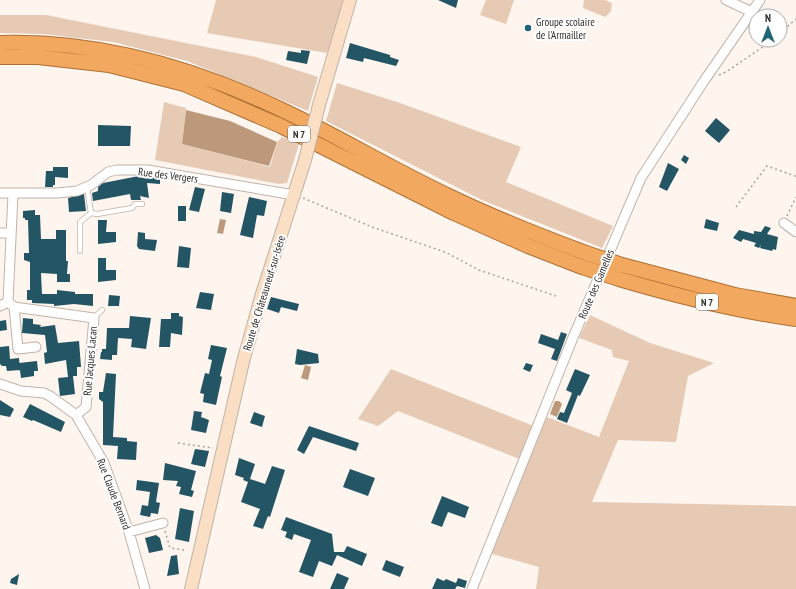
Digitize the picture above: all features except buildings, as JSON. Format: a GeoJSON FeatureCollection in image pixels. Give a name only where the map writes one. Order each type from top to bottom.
{"type":"FeatureCollection","features":[{"type":"Feature","properties":{"kind":"highway","name":"N 7"},"geometry":{"type":"LineString","coordinates":[[0,43],[53,44],[110,52],[154,61],[214,81],[280,108],[451,197],[531,232],[586,253],[622,265],[735,295],[796,306]]}},
{"type":"Feature","properties":{"kind":"highway","name":"N 7"},"geometry":{"type":"LineString","coordinates":[[0,57],[53,58],[109,65],[184,84],[282,126],[460,216],[528,246],[582,267],[669,293],[731,308],[796,320]]}},
{"type":"Feature","properties":{"kind":"main road","name":"Route de Châteauneuf-sur-Isère"},"geometry":{"type":"LineString","coordinates":[[191,589],[243,362],[260,297],[305,160],[350,0]]}},
{"type":"Feature","properties":{"kind":"street"},"geometry":{"type":"LineString","coordinates":[[726,0],[748,10]]}},
{"type":"Feature","properties":{"kind":"street","name":"Route des Gamelles"},"geometry":{"type":"LineString","coordinates":[[472,589],[572,340],[641,178],[704,81],[748,18]]}},
{"type":"Feature","properties":{"kind":"street","name":"Rue des Vergers"},"geometry":{"type":"LineString","coordinates":[[0,193],[57,194],[77,191],[87,187],[108,172],[148,170],[294,195]]}},
{"type":"Feature","properties":{"kind":"street"},"geometry":{"type":"LineString","coordinates":[[13,194],[7,305],[18,349],[36,347]]}},
{"type":"Feature","properties":{"kind":"street"},"geometry":{"type":"LineString","coordinates":[[784,223],[796,232]]}},
{"type":"Feature","properties":{"kind":"street"},"geometry":{"type":"LineString","coordinates":[[0,233],[11,233]]}},
{"type":"Feature","properties":{"kind":"street","name":"Rue Jacques Lacan"},"geometry":{"type":"LineString","coordinates":[[7,305],[94,318],[86,406],[76,415]]}},
{"type":"Feature","properties":{"kind":"street","name":"Rue Claude Bernard"},"geometry":{"type":"LineString","coordinates":[[0,384],[21,391],[50,396],[76,415],[104,463],[129,532],[145,589]]}},
{"type":"Feature","properties":{"kind":"street"},"geometry":{"type":"LineString","coordinates":[[129,532],[163,523]]}},
{"type":"Feature","properties":{"kind":"lane"},"geometry":{"type":"LineString","coordinates":[[87,187],[90,213]]}},
{"type":"Feature","properties":{"kind":"lane"},"geometry":{"type":"LineString","coordinates":[[80,251],[80,222],[90,213],[104,213],[132,208],[135,204],[142,204]]}},
{"type":"Feature","properties":{"kind":"lane"},"geometry":{"type":"LineString","coordinates":[[94,318],[102,310]]}},
{"type":"Feature","properties":{"kind":"path"},"geometry":{"type":"LineString","coordinates":[[788,26],[796,19]]}},
{"type":"Feature","properties":{"kind":"path"},"geometry":{"type":"LineString","coordinates":[[704,81],[726,72],[761,48]]}},
{"type":"Feature","properties":{"kind":"path"},"geometry":{"type":"LineString","coordinates":[[736,206],[767,166],[795,176],[796,178]]}},
{"type":"Feature","properties":{"kind":"path"},"geometry":{"type":"LineString","coordinates":[[294,195],[372,227],[445,252],[479,270],[556,296]]}},
{"type":"Feature","properties":{"kind":"path"},"geometry":{"type":"LineString","coordinates":[[784,223],[796,197]]}},
{"type":"Feature","properties":{"kind":"path"},"geometry":{"type":"LineString","coordinates":[[178,442],[223,450]]}},
{"type":"Feature","properties":{"kind":"path"},"geometry":{"type":"LineString","coordinates":[[163,523],[170,548],[184,550]]}},
{"type":"Feature","properties":{"kind":"shaded area"},"geometry":{"type":"Polygon","coordinates":[[[216,0],[344,0],[327,53],[207,33],[216,0]]]}},
{"type":"Feature","properties":{"kind":"shaded area"},"geometry":{"type":"Polygon","coordinates":[[[486,0],[514,0],[506,24],[480,15],[486,0]]]}},
{"type":"Feature","properties":{"kind":"shaded area"},"geometry":{"type":"Polygon","coordinates":[[[584,0],[605,0],[612,3],[611,11],[605,17],[583,8],[584,0]]]}},
{"type":"Feature","properties":{"kind":"shaded area"},"geometry":{"type":"Polygon","coordinates":[[[0,15],[46,15],[256,57],[318,77],[308,111],[187,61],[113,42],[43,34],[0,33],[0,15]]]}},
{"type":"Feature","properties":{"kind":"shaded area"},"geometry":{"type":"Polygon","coordinates":[[[337,83],[400,103],[521,147],[506,182],[613,226],[602,248],[482,200],[326,121],[337,83]]]}},
{"type":"Feature","properties":{"kind":"shaded area"},"geometry":{"type":"Polygon","coordinates":[[[164,102],[186,108],[182,144],[270,167],[277,142],[282,137],[299,144],[287,183],[279,184],[155,160],[164,102]]]}},
{"type":"Feature","properties":{"kind":"shaded area"},"geometry":{"type":"Polygon","coordinates":[[[186,110],[230,121],[277,142],[269,166],[182,144],[186,110]]]}},
{"type":"Feature","properties":{"kind":"shaded area"},"geometry":{"type":"Polygon","coordinates":[[[220,219],[226,220],[223,234],[217,233],[220,219]]]}},
{"type":"Feature","properties":{"kind":"shaded area"},"geometry":{"type":"Polygon","coordinates":[[[590,315],[650,343],[714,363],[688,376],[676,442],[618,440],[592,502],[796,506],[796,589],[536,589],[539,567],[489,553],[527,462],[398,411],[378,426],[358,419],[391,369],[541,429],[547,417],[599,437],[629,361],[613,357],[612,350],[579,338],[590,315]]]}},
{"type":"Feature","properties":{"kind":"shaded area"},"geometry":{"type":"Polygon","coordinates":[[[305,365],[311,367],[308,380],[301,378],[305,365]]]}},
{"type":"Feature","properties":{"kind":"shaded area"},"geometry":{"type":"Polygon","coordinates":[[[555,401],[559,401],[562,404],[557,417],[550,414],[555,401]]]}},
{"type":"Feature","properties":{"kind":"place","name":"Groupe scolaire de l'Armailler"},"geometry":{"type":"Point","coordinates":[528,28]}}]}
